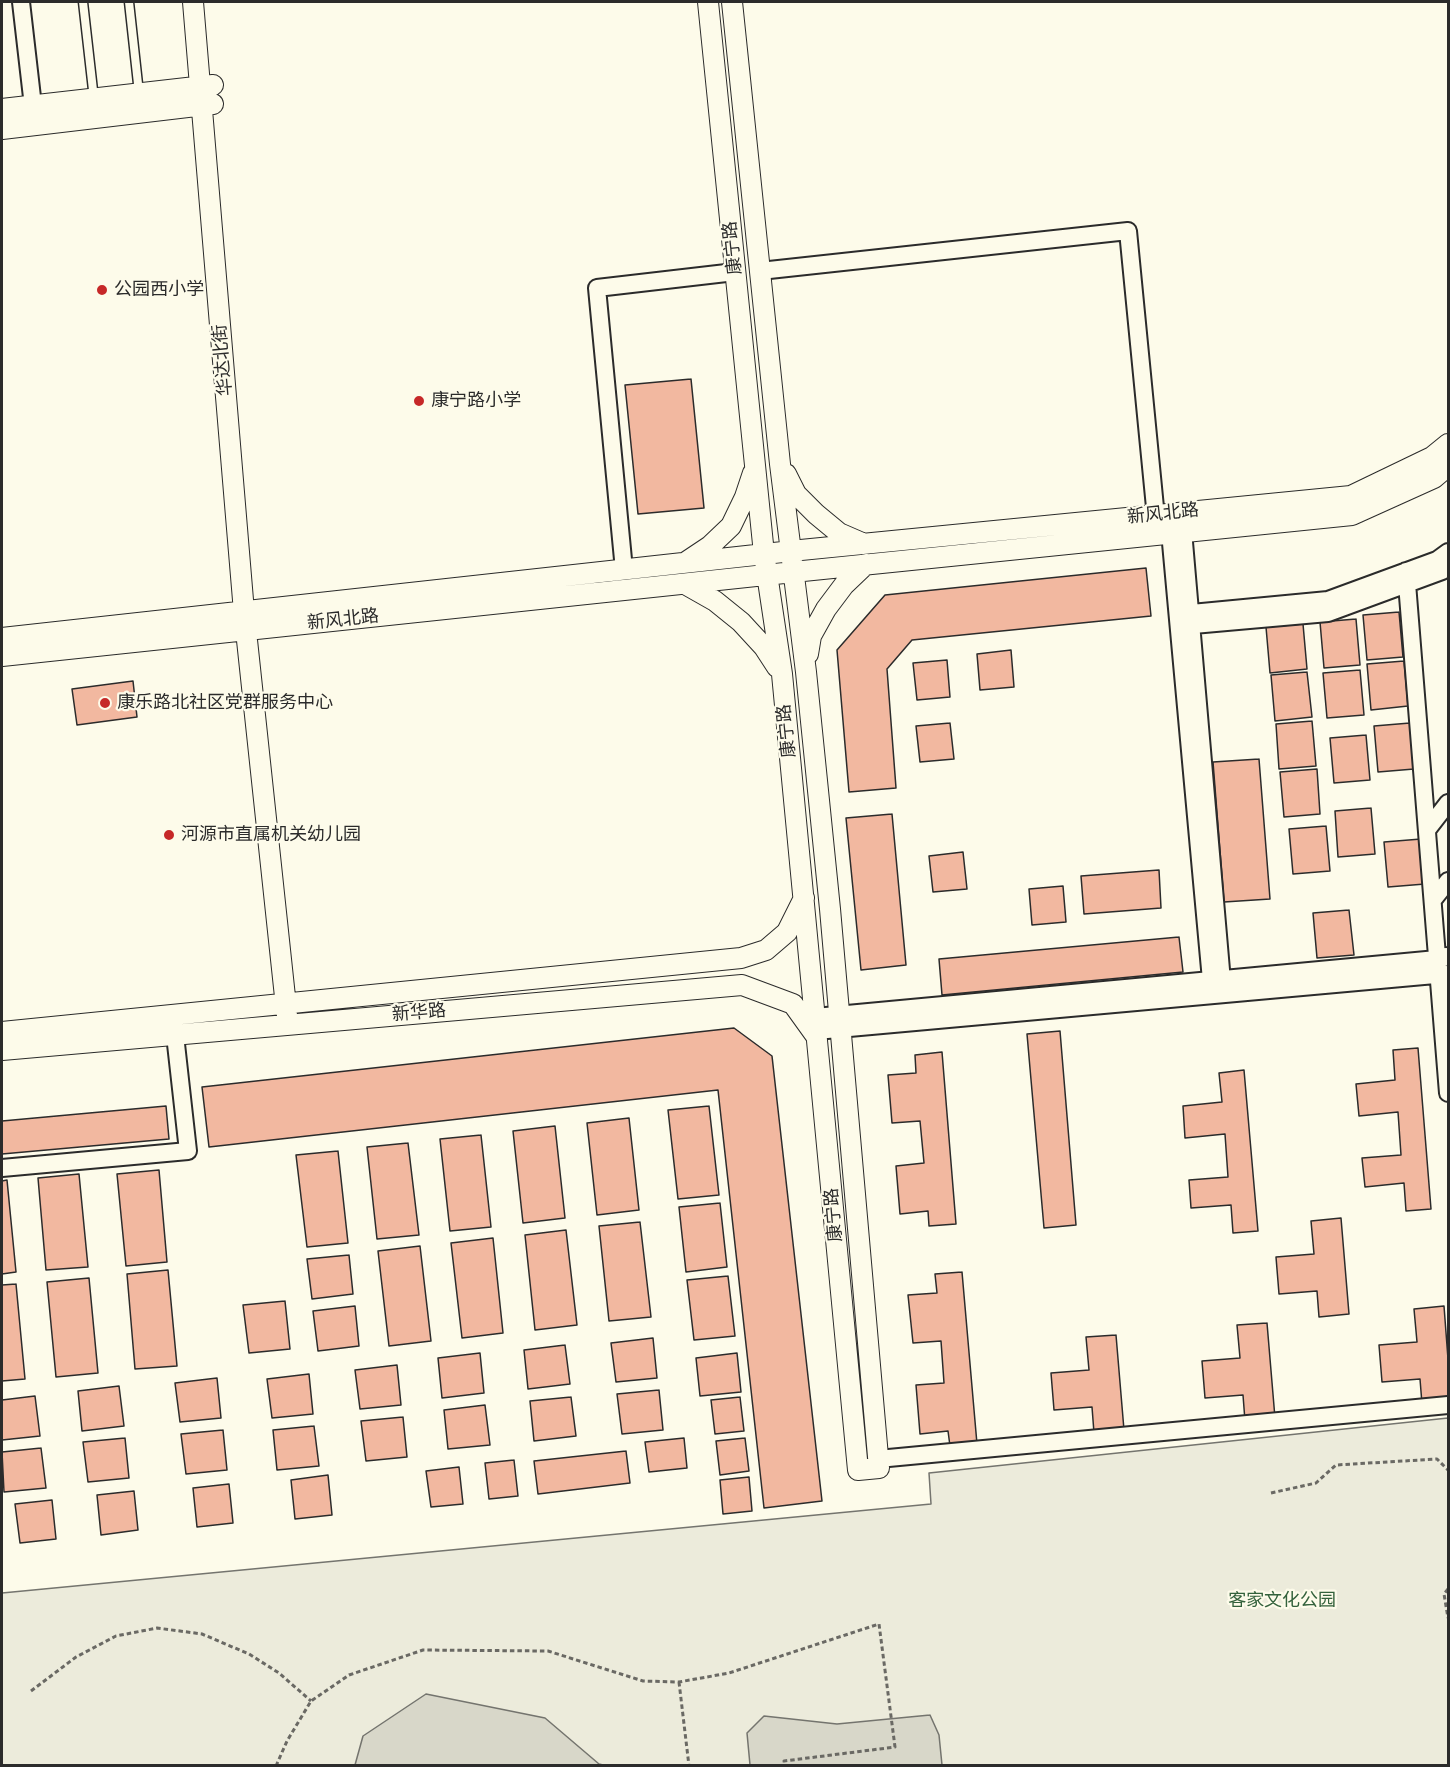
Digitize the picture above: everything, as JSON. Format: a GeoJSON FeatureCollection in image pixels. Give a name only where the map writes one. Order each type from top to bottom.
{"type":"FeatureCollection","features":[{"type":"Feature","properties":{"kind":"street"},"geometry":{"type":"LineString","coordinates":[[21,2],[33,106]]}},
{"type":"Feature","properties":{"kind":"street","name":"华达北街"},"geometry":{"type":"LineString","coordinates":[[193,2],[208,95]]}},
{"type":"Feature","properties":{"kind":"street","name":"华达北街"},"geometry":{"type":"LineString","coordinates":[[206,2],[208,95],[251,620],[293,1024]]}},
{"type":"Feature","properties":{"kind":"street","name":"康宁路"},"geometry":{"type":"LineString","coordinates":[[708,2],[755,465],[782,674],[858,1470],[879,1464],[830,909],[806,672],[780,464],[732,2]]}},
{"type":"Feature","properties":{"kind":"street"},"geometry":{"type":"LineString","coordinates":[[2,109],[139,93],[208,95]]}},
{"type":"Feature","properties":{"kind":"street"},"geometry":{"type":"LineString","coordinates":[[2,129],[208,95]]}},
{"type":"Feature","properties":{"kind":"street"},"geometry":{"type":"LineString","coordinates":[[760,271],[1128,231],[1184,619],[1217,987]]}},
{"type":"Feature","properties":{"kind":"street"},"geometry":{"type":"LineString","coordinates":[[624,570],[597,288],[735,272]]}},
{"type":"Feature","properties":{"kind":"street","name":"新风北路"},"geometry":{"type":"LineString","coordinates":[[2,639],[685,584],[866,564],[1169,524],[1351,496],[1432,458],[1449,444]]}},
{"type":"Feature","properties":{"kind":"street","name":"新风北路"},"geometry":{"type":"LineString","coordinates":[[780,464],[796,494],[816,514],[838,533],[865,544]]}},
{"type":"Feature","properties":{"kind":"street","name":"新风北路"},"geometry":{"type":"LineString","coordinates":[[684,563],[710,546],[731,526],[745,497],[755,465]]}},
{"type":"Feature","properties":{"kind":"street","name":"新风北路"},"geometry":{"type":"LineString","coordinates":[[2,656],[624,570],[791,551],[1169,524],[1352,515],[1434,478],[1449,466]]}},
{"type":"Feature","properties":{"kind":"street"},"geometry":{"type":"LineString","coordinates":[[1410,577],[1449,552]]}},
{"type":"Feature","properties":{"kind":"street"},"geometry":{"type":"LineString","coordinates":[[806,672],[811,636],[826,609],[844,585],[866,564]]}},
{"type":"Feature","properties":{"kind":"street"},"geometry":{"type":"LineString","coordinates":[[1184,619],[1328,600],[1410,577],[1442,571],[1449,566]]}},
{"type":"Feature","properties":{"kind":"street"},"geometry":{"type":"LineString","coordinates":[[1410,577],[1430,826],[1440,891],[1449,1093]]}},
{"type":"Feature","properties":{"kind":"street"},"geometry":{"type":"LineString","coordinates":[[685,584],[715,601],[741,622],[764,646],[782,674]]}},
{"type":"Feature","properties":{"kind":"street"},"geometry":{"type":"LineString","coordinates":[[1430,826],[1449,803]]}},
{"type":"Feature","properties":{"kind":"street","name":"新华路"},"geometry":{"type":"LineString","coordinates":[[2,1032],[741,958],[766,950],[787,932],[804,898]]}},
{"type":"Feature","properties":{"kind":"street"},"geometry":{"type":"LineString","coordinates":[[816,1028],[840,1022],[1217,987],[1443,963]]}},
{"type":"Feature","properties":{"kind":"street"},"geometry":{"type":"LineString","coordinates":[[1443,963],[1449,1010]]}},
{"type":"Feature","properties":{"kind":"street","name":"新华路"},"geometry":{"type":"LineString","coordinates":[[2,1050],[742,985],[793,1004],[816,1028]]}},
{"type":"Feature","properties":{"kind":"street"},"geometry":{"type":"LineString","coordinates":[[2,1168],[188,1151],[175,1035]]}},
{"type":"Feature","properties":{"kind":"street"},"geometry":{"type":"LineString","coordinates":[[879,1464],[1449,1405]]}},
{"type":"Feature","properties":{"kind":"street"},"geometry":{"type":"LineString","coordinates":[[879,1464],[1449,1413]]}},
{"type":"Feature","properties":{"kind":"lane"},"geometry":{"type":"LineString","coordinates":[[83,2],[94,99]]}},
{"type":"Feature","properties":{"kind":"lane"},"geometry":{"type":"LineString","coordinates":[[129,2],[139,93]]}},
{"type":"Feature","properties":{"kind":"path"},"geometry":{"type":"LineString","coordinates":[[1271,1493],[1316,1483],[1336,1465],[1437,1459],[1449,1470]]}},
{"type":"Feature","properties":{"kind":"path"},"geometry":{"type":"LineString","coordinates":[[1449,1589],[1444,1594],[1449,1618]]}},
{"type":"Feature","properties":{"kind":"path"},"geometry":{"type":"LineString","coordinates":[[276,1766],[287,1741],[311,1701],[349,1675],[423,1650],[548,1651],[643,1681],[679,1682],[729,1673],[879,1624],[895,1747],[784,1761],[785,1766]]}},
{"type":"Feature","properties":{"kind":"path"},"geometry":{"type":"LineString","coordinates":[[31,1691],[76,1657],[116,1636],[157,1628],[202,1634],[249,1654],[279,1673],[311,1701]]}},
{"type":"Feature","properties":{"kind":"path"},"geometry":{"type":"LineString","coordinates":[[679,1682],[689,1766]]}},
{"type":"Feature","properties":{"kind":"green space","name":"客家文化公园"},"geometry":{"type":"Polygon","coordinates":[[[1448,1418],[1448,1765],[2,1766],[2,1593],[931,1504],[929,1473],[1448,1418]]]}},
{"type":"Feature","properties":{"kind":"shaded area"},"geometry":{"type":"Polygon","coordinates":[[[426,1694],[545,1718],[603,1765],[355,1765],[363,1736],[426,1694]]]}},
{"type":"Feature","properties":{"kind":"shaded area"},"geometry":{"type":"Polygon","coordinates":[[[930,1715],[939,1735],[942,1765],[750,1765],[747,1733],[764,1716],[837,1724],[930,1715]]]}},
{"type":"Feature","properties":{"kind":"building"},"geometry":{"type":"Polygon","coordinates":[[[691,379],[704,508],[638,514],[625,385],[691,379]]]}},
{"type":"Feature","properties":{"kind":"building"},"geometry":{"type":"Polygon","coordinates":[[[1146,568],[1151,616],[912,640],[887,669],[896,788],[849,792],[837,650],[885,595],[1146,568]]]}},
{"type":"Feature","properties":{"kind":"building"},"geometry":{"type":"Polygon","coordinates":[[[1399,612],[1403,657],[1367,660],[1363,615],[1399,612]]]}},
{"type":"Feature","properties":{"kind":"building"},"geometry":{"type":"Polygon","coordinates":[[[1356,619],[1360,665],[1324,668],[1320,622],[1356,619]]]}},
{"type":"Feature","properties":{"kind":"building"},"geometry":{"type":"Polygon","coordinates":[[[1303,624],[1307,669],[1270,673],[1266,627],[1303,624]]]}},
{"type":"Feature","properties":{"kind":"building"},"geometry":{"type":"Polygon","coordinates":[[[1011,650],[1014,687],[980,690],[977,654],[1011,650]]]}},
{"type":"Feature","properties":{"kind":"building"},"geometry":{"type":"Polygon","coordinates":[[[947,660],[950,697],[917,700],[913,663],[947,660]]]}},
{"type":"Feature","properties":{"kind":"building"},"geometry":{"type":"Polygon","coordinates":[[[1404,661],[1408,706],[1371,710],[1367,664],[1404,661]]]}},
{"type":"Feature","properties":{"kind":"building"},"geometry":{"type":"Polygon","coordinates":[[[1360,670],[1364,715],[1327,718],[1323,673],[1360,670]]]}},
{"type":"Feature","properties":{"kind":"building"},"geometry":{"type":"Polygon","coordinates":[[[1307,672],[1312,717],[1275,721],[1271,675],[1307,672]]]}},
{"type":"Feature","properties":{"kind":"building","name":"康乐路北社区党群服务中心"},"geometry":{"type":"Polygon","coordinates":[[[133,681],[137,717],[77,725],[72,689],[133,681]]]}},
{"type":"Feature","properties":{"kind":"building"},"geometry":{"type":"Polygon","coordinates":[[[1312,721],[1316,766],[1279,769],[1276,724],[1312,721]]]}},
{"type":"Feature","properties":{"kind":"building"},"geometry":{"type":"Polygon","coordinates":[[[950,723],[954,759],[920,762],[916,726],[950,723]]]}},
{"type":"Feature","properties":{"kind":"building"},"geometry":{"type":"Polygon","coordinates":[[[1410,723],[1414,769],[1378,772],[1374,726],[1410,723]]]}},
{"type":"Feature","properties":{"kind":"building"},"geometry":{"type":"Polygon","coordinates":[[[1366,735],[1370,780],[1334,783],[1330,738],[1366,735]]]}},
{"type":"Feature","properties":{"kind":"building"},"geometry":{"type":"Polygon","coordinates":[[[1259,759],[1270,899],[1224,902],[1213,762],[1259,759]]]}},
{"type":"Feature","properties":{"kind":"building"},"geometry":{"type":"Polygon","coordinates":[[[1317,769],[1320,814],[1284,817],[1280,772],[1317,769]]]}},
{"type":"Feature","properties":{"kind":"building"},"geometry":{"type":"Polygon","coordinates":[[[1371,808],[1375,854],[1338,857],[1335,811],[1371,808]]]}},
{"type":"Feature","properties":{"kind":"building"},"geometry":{"type":"Polygon","coordinates":[[[892,814],[906,965],[861,970],[846,818],[892,814]]]}},
{"type":"Feature","properties":{"kind":"building"},"geometry":{"type":"Polygon","coordinates":[[[1326,826],[1330,871],[1293,874],[1289,829],[1326,826]]]}},
{"type":"Feature","properties":{"kind":"building"},"geometry":{"type":"Polygon","coordinates":[[[1421,839],[1425,884],[1388,887],[1384,842],[1421,839]]]}},
{"type":"Feature","properties":{"kind":"building"},"geometry":{"type":"Polygon","coordinates":[[[963,852],[967,889],[933,892],[929,856],[963,852]]]}},
{"type":"Feature","properties":{"kind":"building"},"geometry":{"type":"Polygon","coordinates":[[[1159,870],[1161,908],[1084,914],[1081,876],[1159,870]]]}},
{"type":"Feature","properties":{"kind":"building"},"geometry":{"type":"Polygon","coordinates":[[[1063,886],[1066,922],[1032,925],[1029,889],[1063,886]]]}},
{"type":"Feature","properties":{"kind":"building"},"geometry":{"type":"Polygon","coordinates":[[[1349,910],[1354,955],[1317,958],[1313,913],[1349,910]]]}},
{"type":"Feature","properties":{"kind":"building"},"geometry":{"type":"Polygon","coordinates":[[[1179,937],[1183,972],[942,995],[939,959],[1179,937]]]}},
{"type":"Feature","properties":{"kind":"building"},"geometry":{"type":"Polygon","coordinates":[[[734,1028],[772,1056],[822,1501],[764,1508],[718,1090],[209,1147],[202,1087],[734,1028]]]}},
{"type":"Feature","properties":{"kind":"building"},"geometry":{"type":"Polygon","coordinates":[[[1060,1031],[1076,1225],[1044,1228],[1027,1034],[1060,1031]]]}},
{"type":"Feature","properties":{"kind":"building"},"geometry":{"type":"Polygon","coordinates":[[[1418,1048],[1431,1209],[1406,1211],[1404,1183],[1365,1187],[1362,1158],[1401,1155],[1398,1112],[1359,1116],[1356,1084],[1395,1080],[1393,1050],[1418,1048]]]}},
{"type":"Feature","properties":{"kind":"building"},"geometry":{"type":"Polygon","coordinates":[[[942,1052],[956,1224],[929,1226],[928,1211],[900,1214],[896,1166],[924,1163],[920,1121],[892,1123],[888,1075],[916,1073],[915,1055],[942,1052]]]}},
{"type":"Feature","properties":{"kind":"building"},"geometry":{"type":"Polygon","coordinates":[[[1244,1070],[1258,1231],[1233,1233],[1231,1205],[1191,1208],[1189,1180],[1228,1177],[1225,1134],[1185,1138],[1183,1106],[1222,1102],[1219,1073],[1244,1070]]]}},
{"type":"Feature","properties":{"kind":"building"},"geometry":{"type":"Polygon","coordinates":[[[166,1106],[169,1139],[2,1154],[2,1121],[166,1106]]]}},
{"type":"Feature","properties":{"kind":"building"},"geometry":{"type":"Polygon","coordinates":[[[709,1106],[719,1195],[678,1199],[668,1110],[709,1106]]]}},
{"type":"Feature","properties":{"kind":"building"},"geometry":{"type":"Polygon","coordinates":[[[629,1118],[639,1210],[597,1215],[587,1123],[629,1118]]]}},
{"type":"Feature","properties":{"kind":"building"},"geometry":{"type":"Polygon","coordinates":[[[555,1126],[565,1218],[523,1223],[513,1131],[555,1126]]]}},
{"type":"Feature","properties":{"kind":"building"},"geometry":{"type":"Polygon","coordinates":[[[481,1135],[491,1227],[450,1231],[440,1139],[481,1135]]]}},
{"type":"Feature","properties":{"kind":"building"},"geometry":{"type":"Polygon","coordinates":[[[408,1143],[419,1235],[377,1239],[367,1147],[408,1143]]]}},
{"type":"Feature","properties":{"kind":"building"},"geometry":{"type":"Polygon","coordinates":[[[338,1151],[348,1243],[307,1247],[296,1155],[338,1151]]]}},
{"type":"Feature","properties":{"kind":"building"},"geometry":{"type":"Polygon","coordinates":[[[159,1170],[167,1262],[126,1266],[117,1174],[159,1170]]]}},
{"type":"Feature","properties":{"kind":"building"},"geometry":{"type":"Polygon","coordinates":[[[79,1174],[88,1267],[46,1270],[38,1178],[79,1174]]]}},
{"type":"Feature","properties":{"kind":"building"},"geometry":{"type":"Polygon","coordinates":[[[7,1180],[16,1272],[2,1274],[2,1181],[7,1180]]]}},
{"type":"Feature","properties":{"kind":"building"},"geometry":{"type":"Polygon","coordinates":[[[720,1203],[727,1267],[686,1272],[679,1207],[720,1203]]]}},
{"type":"Feature","properties":{"kind":"building"},"geometry":{"type":"Polygon","coordinates":[[[1341,1218],[1349,1314],[1319,1317],[1317,1291],[1279,1294],[1276,1257],[1314,1254],[1311,1221],[1341,1218]]]}},
{"type":"Feature","properties":{"kind":"building"},"geometry":{"type":"Polygon","coordinates":[[[640,1222],[651,1317],[609,1321],[599,1226],[640,1222]]]}},
{"type":"Feature","properties":{"kind":"building"},"geometry":{"type":"Polygon","coordinates":[[[566,1230],[577,1325],[535,1330],[525,1235],[566,1230]]]}},
{"type":"Feature","properties":{"kind":"building"},"geometry":{"type":"Polygon","coordinates":[[[493,1238],[503,1333],[462,1338],[451,1243],[493,1238]]]}},
{"type":"Feature","properties":{"kind":"building"},"geometry":{"type":"Polygon","coordinates":[[[420,1246],[431,1341],[389,1346],[378,1251],[420,1246]]]}},
{"type":"Feature","properties":{"kind":"building"},"geometry":{"type":"Polygon","coordinates":[[[349,1255],[353,1294],[312,1299],[307,1259],[349,1255]]]}},
{"type":"Feature","properties":{"kind":"building"},"geometry":{"type":"Polygon","coordinates":[[[168,1270],[177,1366],[135,1369],[127,1274],[168,1270]]]}},
{"type":"Feature","properties":{"kind":"building"},"geometry":{"type":"Polygon","coordinates":[[[962,1272],[977,1444],[950,1446],[948,1431],[920,1434],[916,1385],[944,1383],[941,1341],[913,1343],[908,1295],[937,1293],[935,1274],[962,1272]]]}},
{"type":"Feature","properties":{"kind":"building"},"geometry":{"type":"Polygon","coordinates":[[[728,1276],[735,1336],[694,1340],[687,1280],[728,1276]]]}},
{"type":"Feature","properties":{"kind":"building"},"geometry":{"type":"Polygon","coordinates":[[[89,1278],[98,1373],[56,1377],[47,1282],[89,1278]]]}},
{"type":"Feature","properties":{"kind":"building"},"geometry":{"type":"Polygon","coordinates":[[[16,1284],[25,1379],[2,1381],[2,1285],[16,1284]]]}},
{"type":"Feature","properties":{"kind":"building"},"geometry":{"type":"Polygon","coordinates":[[[285,1301],[290,1349],[249,1353],[243,1305],[285,1301]]]}},
{"type":"Feature","properties":{"kind":"building"},"geometry":{"type":"Polygon","coordinates":[[[355,1306],[359,1346],[318,1351],[313,1311],[355,1306]]]}},
{"type":"Feature","properties":{"kind":"building"},"geometry":{"type":"Polygon","coordinates":[[[1444,1306],[1448,1402],[1422,1404],[1420,1379],[1382,1382],[1379,1345],[1417,1342],[1414,1309],[1444,1306]]]}},
{"type":"Feature","properties":{"kind":"building"},"geometry":{"type":"Polygon","coordinates":[[[1267,1323],[1275,1418],[1245,1421],[1243,1395],[1205,1398],[1202,1361],[1240,1358],[1237,1325],[1267,1323]]]}},
{"type":"Feature","properties":{"kind":"building"},"geometry":{"type":"Polygon","coordinates":[[[1116,1335],[1124,1430],[1094,1433],[1092,1407],[1054,1410],[1051,1373],[1089,1370],[1086,1337],[1116,1335]]]}},
{"type":"Feature","properties":{"kind":"building"},"geometry":{"type":"Polygon","coordinates":[[[653,1338],[657,1378],[616,1382],[611,1343],[653,1338]]]}},
{"type":"Feature","properties":{"kind":"building"},"geometry":{"type":"Polygon","coordinates":[[[565,1345],[570,1384],[528,1389],[524,1350],[565,1345]]]}},
{"type":"Feature","properties":{"kind":"building"},"geometry":{"type":"Polygon","coordinates":[[[480,1353],[484,1393],[442,1398],[438,1358],[480,1353]]]}},
{"type":"Feature","properties":{"kind":"building"},"geometry":{"type":"Polygon","coordinates":[[[737,1353],[741,1392],[700,1396],[696,1358],[737,1353]]]}},
{"type":"Feature","properties":{"kind":"building"},"geometry":{"type":"Polygon","coordinates":[[[397,1365],[401,1405],[360,1409],[355,1370],[397,1365]]]}},
{"type":"Feature","properties":{"kind":"building"},"geometry":{"type":"Polygon","coordinates":[[[309,1374],[313,1414],[272,1418],[267,1379],[309,1374]]]}},
{"type":"Feature","properties":{"kind":"building"},"geometry":{"type":"Polygon","coordinates":[[[217,1378],[221,1418],[180,1422],[175,1383],[217,1378]]]}},
{"type":"Feature","properties":{"kind":"building"},"geometry":{"type":"Polygon","coordinates":[[[119,1386],[124,1426],[82,1431],[78,1391],[119,1386]]]}},
{"type":"Feature","properties":{"kind":"building"},"geometry":{"type":"Polygon","coordinates":[[[659,1390],[663,1430],[622,1434],[617,1394],[659,1390]]]}},
{"type":"Feature","properties":{"kind":"building"},"geometry":{"type":"Polygon","coordinates":[[[35,1396],[40,1436],[2,1440],[2,1400],[35,1396]]]}},
{"type":"Feature","properties":{"kind":"building"},"geometry":{"type":"Polygon","coordinates":[[[571,1397],[576,1436],[534,1441],[530,1401],[571,1397]]]}},
{"type":"Feature","properties":{"kind":"building"},"geometry":{"type":"Polygon","coordinates":[[[740,1397],[744,1431],[715,1434],[711,1400],[740,1397]]]}},
{"type":"Feature","properties":{"kind":"building"},"geometry":{"type":"Polygon","coordinates":[[[485,1405],[490,1445],[448,1449],[444,1410],[485,1405]]]}},
{"type":"Feature","properties":{"kind":"building"},"geometry":{"type":"Polygon","coordinates":[[[403,1417],[407,1457],[366,1461],[361,1421],[403,1417]]]}},
{"type":"Feature","properties":{"kind":"building"},"geometry":{"type":"Polygon","coordinates":[[[314,1426],[319,1466],[277,1470],[273,1430],[314,1426]]]}},
{"type":"Feature","properties":{"kind":"building"},"geometry":{"type":"Polygon","coordinates":[[[223,1430],[227,1470],[186,1474],[181,1434],[223,1430]]]}},
{"type":"Feature","properties":{"kind":"building"},"geometry":{"type":"Polygon","coordinates":[[[125,1438],[129,1478],[88,1482],[83,1442],[125,1438]]]}},
{"type":"Feature","properties":{"kind":"building"},"geometry":{"type":"Polygon","coordinates":[[[684,1438],[687,1468],[649,1472],[645,1442],[684,1438]]]}},
{"type":"Feature","properties":{"kind":"building"},"geometry":{"type":"Polygon","coordinates":[[[745,1438],[749,1471],[720,1475],[716,1441],[745,1438]]]}},
{"type":"Feature","properties":{"kind":"building"},"geometry":{"type":"Polygon","coordinates":[[[41,1448],[46,1488],[4,1492],[2,1452],[41,1448]]]}},
{"type":"Feature","properties":{"kind":"building"},"geometry":{"type":"Polygon","coordinates":[[[626,1451],[630,1483],[538,1494],[534,1461],[626,1451]]]}},
{"type":"Feature","properties":{"kind":"building"},"geometry":{"type":"Polygon","coordinates":[[[514,1460],[518,1496],[489,1499],[485,1463],[514,1460]]]}},
{"type":"Feature","properties":{"kind":"building"},"geometry":{"type":"Polygon","coordinates":[[[459,1467],[463,1504],[431,1507],[426,1471],[459,1467]]]}},
{"type":"Feature","properties":{"kind":"building"},"geometry":{"type":"Polygon","coordinates":[[[328,1475],[332,1515],[295,1519],[291,1480],[328,1475]]]}},
{"type":"Feature","properties":{"kind":"building"},"geometry":{"type":"Polygon","coordinates":[[[749,1477],[752,1511],[723,1514],[720,1480],[749,1477]]]}},
{"type":"Feature","properties":{"kind":"building"},"geometry":{"type":"Polygon","coordinates":[[[229,1484],[233,1523],[197,1527],[193,1488],[229,1484]]]}},
{"type":"Feature","properties":{"kind":"building"},"geometry":{"type":"Polygon","coordinates":[[[134,1491],[138,1530],[101,1535],[97,1495],[134,1491]]]}},
{"type":"Feature","properties":{"kind":"building"},"geometry":{"type":"Polygon","coordinates":[[[52,1500],[56,1539],[20,1543],[15,1504],[52,1500]]]}},
{"type":"Feature","properties":{"kind":"place","name":"公园西小学"},"geometry":{"type":"Point","coordinates":[102,290]}},
{"type":"Feature","properties":{"kind":"place","name":"康宁路小学"},"geometry":{"type":"Point","coordinates":[419,401]}},
{"type":"Feature","properties":{"kind":"place","name":"康乐路北社区党群服务中心"},"geometry":{"type":"Point","coordinates":[105,703]}},
{"type":"Feature","properties":{"kind":"place","name":"河源市直属机关幼儿园"},"geometry":{"type":"Point","coordinates":[169,835]}}]}
